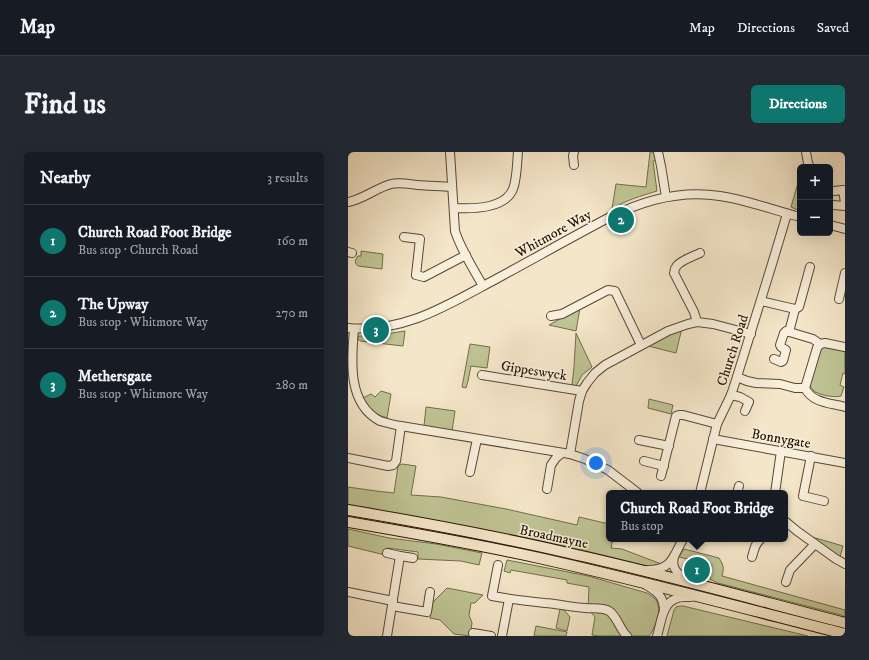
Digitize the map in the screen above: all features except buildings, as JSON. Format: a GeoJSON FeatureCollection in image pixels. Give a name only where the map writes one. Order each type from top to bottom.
{"type":"FeatureCollection","features":[{"type":"Feature","properties":{"kind":"main road","name":"Broadmayne"},"geometry":{"type":"LineString","coordinates":[[348,510],[481,534],[635,568],[845,623]]}},
{"type":"Feature","properties":{"kind":"main road","name":"Broadmayne"},"geometry":{"type":"LineString","coordinates":[[348,522],[496,549],[634,580],[845,634]]}},
{"type":"Feature","properties":{"kind":"street"},"geometry":{"type":"LineString","coordinates":[[450,152],[456,231],[458,239],[483,286]]}},
{"type":"Feature","properties":{"kind":"street"},"geometry":{"type":"LineString","coordinates":[[454,208],[470,209],[490,206],[507,197],[513,191],[515,184],[518,152]]}},
{"type":"Feature","properties":{"kind":"street"},"geometry":{"type":"LineString","coordinates":[[574,152],[574,165]]}},
{"type":"Feature","properties":{"kind":"street"},"geometry":{"type":"LineString","coordinates":[[658,152],[666,197]]}},
{"type":"Feature","properties":{"kind":"street"},"geometry":{"type":"LineString","coordinates":[[806,152],[808,164]]}},
{"type":"Feature","properties":{"kind":"street"},"geometry":{"type":"LineString","coordinates":[[348,202],[362,198],[384,186],[393,184],[452,187]]}},
{"type":"Feature","properties":{"kind":"street"},"geometry":{"type":"LineString","coordinates":[[834,191],[843,190],[845,203]]}},
{"type":"Feature","properties":{"kind":"street","name":"Whitmore Way"},"geometry":{"type":"LineString","coordinates":[[351,328],[379,328],[405,323],[428,315],[624,210],[646,202],[687,194],[719,196],[742,200],[797,216]]}},
{"type":"Feature","properties":{"kind":"street"},"geometry":{"type":"LineString","coordinates":[[833,205],[845,206]]}},
{"type":"Feature","properties":{"kind":"street","name":"Church Road"},"geometry":{"type":"LineString","coordinates":[[701,490],[717,424],[731,395],[751,334],[786,214]]}},
{"type":"Feature","properties":{"kind":"street"},"geometry":{"type":"LineString","coordinates":[[833,226],[845,229]]}},
{"type":"Feature","properties":{"kind":"street"},"geometry":{"type":"LineString","coordinates":[[404,237],[420,239],[416,275],[424,276],[466,255]]}},
{"type":"Feature","properties":{"kind":"street"},"geometry":{"type":"LineString","coordinates":[[697,322],[694,312],[674,273],[674,270],[679,264],[700,253]]}},
{"type":"Feature","properties":{"kind":"street"},"geometry":{"type":"LineString","coordinates":[[789,332],[795,309],[799,307],[810,267]]}},
{"type":"Feature","properties":{"kind":"street"},"geometry":{"type":"LineString","coordinates":[[839,299],[845,273]]}},
{"type":"Feature","properties":{"kind":"street"},"geometry":{"type":"LineString","coordinates":[[610,283],[641,345]]}},
{"type":"Feature","properties":{"kind":"street"},"geometry":{"type":"LineString","coordinates":[[551,316],[562,314],[608,290],[615,292]]}},
{"type":"Feature","properties":{"kind":"street"},"geometry":{"type":"LineString","coordinates":[[761,301],[795,309]]}},
{"type":"Feature","properties":{"kind":"street"},"geometry":{"type":"LineString","coordinates":[[547,489],[551,465],[556,458],[566,453],[582,392],[595,373],[605,365],[668,331],[697,322],[713,324],[751,334]]}},
{"type":"Feature","properties":{"kind":"street"},"geometry":{"type":"LineString","coordinates":[[351,328],[350,378],[352,400],[372,416],[386,423],[401,426],[566,453],[589,460],[608,470],[634,490]]}},
{"type":"Feature","properties":{"kind":"street"},"geometry":{"type":"LineString","coordinates":[[774,359],[781,362],[783,361],[786,350],[780,345],[786,331],[813,339],[820,344],[845,347]]}},
{"type":"Feature","properties":{"kind":"street"},"geometry":{"type":"LineString","coordinates":[[820,344],[817,348],[805,388],[807,393],[816,400],[845,407]]}},
{"type":"Feature","properties":{"kind":"street","name":"Gippeswyck"},"geometry":{"type":"LineString","coordinates":[[482,375],[582,392]]}},
{"type":"Feature","properties":{"kind":"street"},"geometry":{"type":"LineString","coordinates":[[737,376],[756,383],[780,384],[795,388],[805,388]]}},
{"type":"Feature","properties":{"kind":"street"},"geometry":{"type":"LineString","coordinates":[[731,395],[740,397],[749,402],[745,411]]}},
{"type":"Feature","properties":{"kind":"street"},"geometry":{"type":"LineString","coordinates":[[662,476],[676,418],[682,412],[717,424]]}},
{"type":"Feature","properties":{"kind":"street"},"geometry":{"type":"LineString","coordinates":[[348,458],[388,466],[394,464],[396,461],[401,426]]}},
{"type":"Feature","properties":{"kind":"street"},"geometry":{"type":"LineString","coordinates":[[470,472],[477,439]]}},
{"type":"Feature","properties":{"kind":"street","name":"Bonnygate"},"geometry":{"type":"LineString","coordinates":[[713,439],[845,462]]}},
{"type":"Feature","properties":{"kind":"street"},"geometry":{"type":"LineString","coordinates":[[639,440],[669,446]]}},
{"type":"Feature","properties":{"kind":"street"},"geometry":{"type":"LineString","coordinates":[[775,490],[781,451]]}},
{"type":"Feature","properties":{"kind":"street"},"geometry":{"type":"LineString","coordinates":[[811,456],[803,496],[824,501]]}},
{"type":"Feature","properties":{"kind":"street"},"geometry":{"type":"LineString","coordinates":[[644,461],[664,466]]}},
{"type":"Feature","properties":{"kind":"street"},"geometry":{"type":"LineString","coordinates":[[788,525],[845,564]]}},
{"type":"Feature","properties":{"kind":"street"},"geometry":{"type":"LineString","coordinates":[[635,568],[654,570],[667,566],[671,562],[681,542]]}},
{"type":"Feature","properties":{"kind":"street"},"geometry":{"type":"LineString","coordinates":[[752,557],[758,542]]}},
{"type":"Feature","properties":{"kind":"street"},"geometry":{"type":"LineString","coordinates":[[786,582],[790,570],[815,544]]}},
{"type":"Feature","properties":{"kind":"street"},"geometry":{"type":"LineString","coordinates":[[387,553],[413,558]]}},
{"type":"Feature","properties":{"kind":"street"},"geometry":{"type":"LineString","coordinates":[[387,636],[400,556]]}},
{"type":"Feature","properties":{"kind":"street"},"geometry":{"type":"LineString","coordinates":[[674,556],[673,562],[676,571],[682,577],[697,584]]}},
{"type":"Feature","properties":{"kind":"street"},"geometry":{"type":"LineString","coordinates":[[498,565],[492,596],[588,609],[602,609],[608,611],[614,616],[627,636]]}},
{"type":"Feature","properties":{"kind":"street"},"geometry":{"type":"LineString","coordinates":[[634,580],[658,593],[663,600],[664,612]]}},
{"type":"Feature","properties":{"kind":"street"},"geometry":{"type":"LineString","coordinates":[[348,592],[427,612],[430,592]]}},
{"type":"Feature","properties":{"kind":"street"},"geometry":{"type":"LineString","coordinates":[[658,636],[664,612],[669,602],[680,597],[704,598]]}},
{"type":"Feature","properties":{"kind":"street"},"geometry":{"type":"LineString","coordinates":[[502,636],[509,599]]}},
{"type":"Feature","properties":{"kind":"street"},"geometry":{"type":"LineString","coordinates":[[473,633],[491,636]]}},
{"type":"Feature","properties":{"kind":"green space"},"geometry":{"type":"Polygon","coordinates":[[[650,152],[654,152],[657,160],[653,161],[657,191],[628,201],[612,209],[616,184],[646,187],[650,152]]]}},
{"type":"Feature","properties":{"kind":"green space"},"geometry":{"type":"Polygon","coordinates":[[[797,186],[797,210],[791,207],[797,186]]]}},
{"type":"Feature","properties":{"kind":"green space"},"geometry":{"type":"Polygon","coordinates":[[[361,251],[383,254],[382,269],[358,266],[356,260],[358,256],[361,256],[361,251]]]}},
{"type":"Feature","properties":{"kind":"green space"},"geometry":{"type":"Polygon","coordinates":[[[580,308],[576,331],[549,325],[580,308]]]}},
{"type":"Feature","properties":{"kind":"green space"},"geometry":{"type":"Polygon","coordinates":[[[682,328],[676,353],[648,346],[682,328]]]}},
{"type":"Feature","properties":{"kind":"green space"},"geometry":{"type":"Polygon","coordinates":[[[405,331],[403,346],[360,341],[358,339],[359,336],[373,336],[405,331]]]}},
{"type":"Feature","properties":{"kind":"green space"},"geometry":{"type":"Polygon","coordinates":[[[576,333],[592,367],[582,375],[576,386],[572,385],[576,333]]]}},
{"type":"Feature","properties":{"kind":"green space"},"geometry":{"type":"Polygon","coordinates":[[[470,344],[490,347],[487,368],[471,366],[466,388],[462,387],[470,344]]]}},
{"type":"Feature","properties":{"kind":"green space"},"geometry":{"type":"Polygon","coordinates":[[[824,347],[845,351],[845,374],[843,373],[840,385],[844,387],[841,396],[835,397],[822,395],[815,392],[811,387],[810,384],[820,350],[824,347]]]}},
{"type":"Feature","properties":{"kind":"green space"},"geometry":{"type":"Polygon","coordinates":[[[381,391],[391,394],[387,418],[372,411],[361,399],[371,394],[375,397],[381,391]]]}},
{"type":"Feature","properties":{"kind":"green space"},"geometry":{"type":"Polygon","coordinates":[[[649,399],[673,405],[671,414],[648,408],[649,399]]]}},
{"type":"Feature","properties":{"kind":"green space"},"geometry":{"type":"Polygon","coordinates":[[[426,407],[455,411],[452,431],[424,426],[426,407]]]}},
{"type":"Feature","properties":{"kind":"green space"},"geometry":{"type":"Polygon","coordinates":[[[402,464],[416,466],[411,495],[441,497],[506,509],[577,525],[579,517],[606,523],[606,542],[612,542],[611,548],[622,549],[664,565],[651,567],[582,550],[348,509],[348,487],[394,493],[398,466],[402,464]]]}},
{"type":"Feature","properties":{"kind":"green space"},"geometry":{"type":"Polygon","coordinates":[[[348,529],[389,538],[436,544],[482,553],[479,565],[461,561],[418,559],[418,552],[387,548],[385,555],[348,546],[348,529]]]}},
{"type":"Feature","properties":{"kind":"green space"},"geometry":{"type":"Polygon","coordinates":[[[805,535],[843,546],[840,557],[805,535]]]}},
{"type":"Feature","properties":{"kind":"green space"},"geometry":{"type":"Polygon","coordinates":[[[684,549],[719,558],[723,567],[722,576],[845,610],[845,617],[718,583],[710,579],[712,565],[679,557],[684,549]]]}},
{"type":"Feature","properties":{"kind":"green space"},"geometry":{"type":"Polygon","coordinates":[[[507,560],[588,576],[647,593],[655,599],[659,608],[655,626],[649,636],[592,635],[595,617],[588,609],[589,587],[567,583],[567,580],[511,570],[510,573],[504,571],[507,560]]]}},
{"type":"Feature","properties":{"kind":"green space"},"geometry":{"type":"Polygon","coordinates":[[[447,588],[483,595],[475,603],[471,603],[469,615],[472,623],[470,636],[454,634],[440,620],[430,618],[433,602],[447,588]]]}},
{"type":"Feature","properties":{"kind":"green space"},"geometry":{"type":"Polygon","coordinates":[[[680,606],[808,636],[667,636],[674,610],[676,607],[680,606]]]}},
{"type":"Feature","properties":{"kind":"green space"},"geometry":{"type":"Polygon","coordinates":[[[560,609],[564,610],[570,617],[567,631],[556,628],[560,609]]]}},
{"type":"Feature","properties":{"kind":"green space"},"geometry":{"type":"Polygon","coordinates":[[[536,626],[567,632],[566,636],[534,636],[536,626]]]}},
{"type":"Feature","properties":{"kind":"place","name":"The Upway"},"geometry":{"type":"Point","coordinates":[621,220]}},
{"type":"Feature","properties":{"kind":"place","name":"Methersgate"},"geometry":{"type":"Point","coordinates":[376,330]}},
{"type":"Feature","properties":{"kind":"place","name":"Church Road Foot Bridge"},"geometry":{"type":"Point","coordinates":[697,570]}}]}
